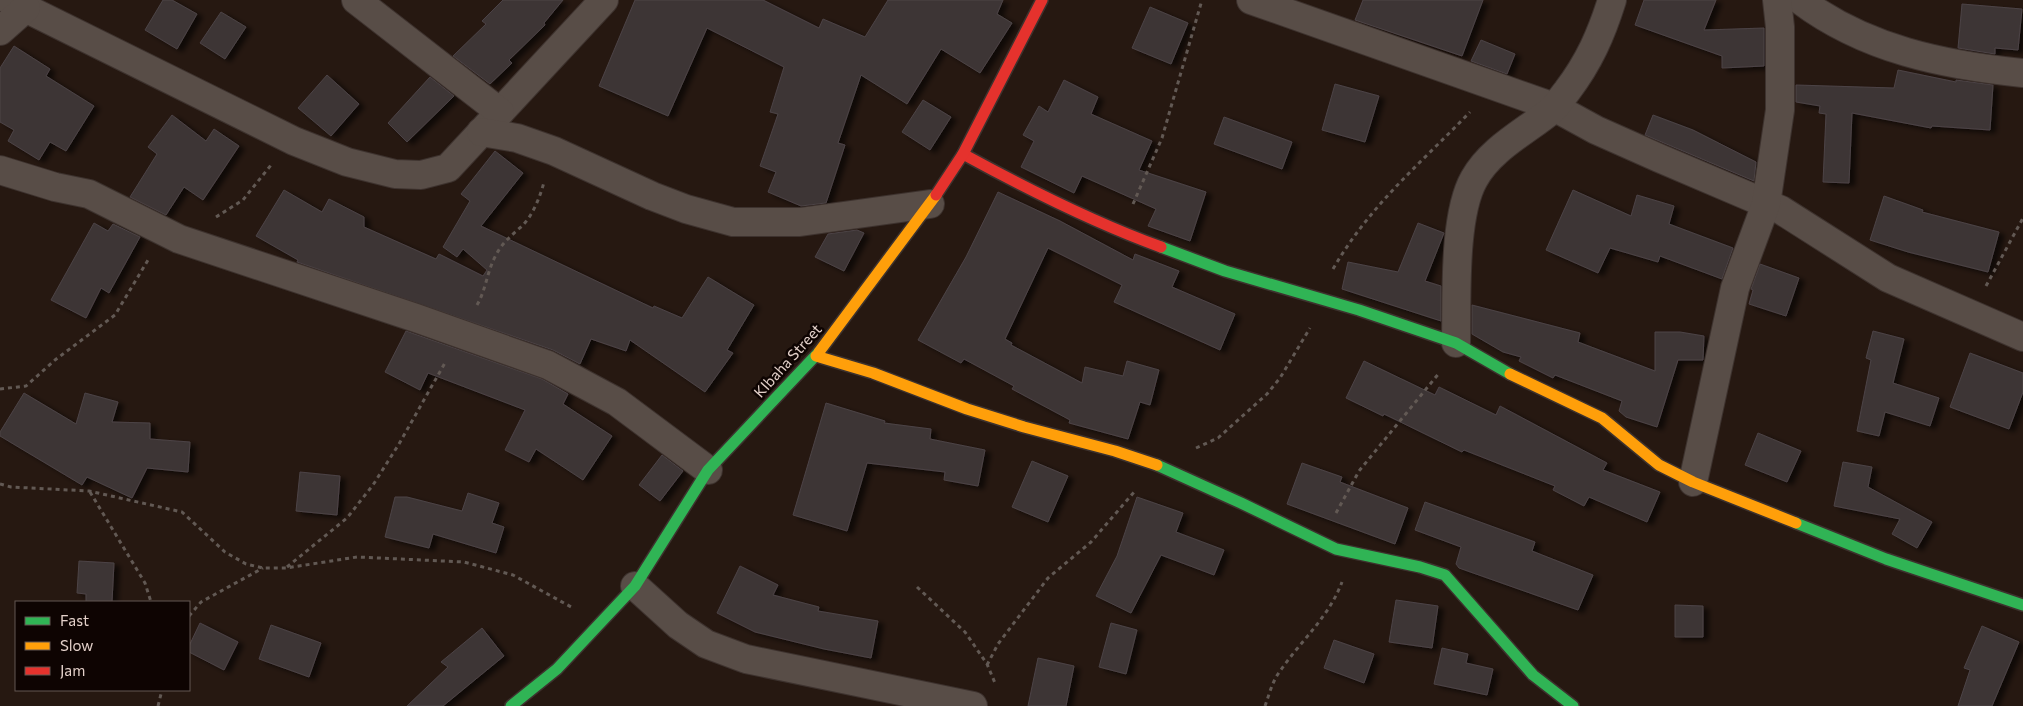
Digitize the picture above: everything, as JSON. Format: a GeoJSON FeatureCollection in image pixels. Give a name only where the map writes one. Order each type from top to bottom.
{"type":"FeatureCollection","features":[{"type":"Feature","properties":{"kind":"street"},"geometry":{"type":"LineString","coordinates":[[356,0],[500,112]]}},
{"type":"Feature","properties":{"kind":"street"},"geometry":{"type":"LineString","coordinates":[[0,31],[18,4],[307,146],[347,162],[395,174],[421,175],[448,168],[604,0]]}},
{"type":"Feature","properties":{"kind":"street","name":"KIbaha Street"},"geometry":{"type":"LineString","coordinates":[[511,706],[557,669],[635,586],[708,470],[816,356],[930,204],[963,154],[1042,0]]}},
{"type":"Feature","properties":{"kind":"street"},"geometry":{"type":"LineString","coordinates":[[1251,0],[1554,107],[1596,130],[1781,210],[1888,278],[2023,337]]}},
{"type":"Feature","properties":{"kind":"street"},"geometry":{"type":"LineString","coordinates":[[1459,345],[1458,255],[1465,200],[1470,187],[1485,161],[1554,107],[1583,70],[1601,35],[1612,0]]}},
{"type":"Feature","properties":{"kind":"street"},"geometry":{"type":"LineString","coordinates":[[1693,482],[1736,288],[1766,204],[1780,110],[1780,27],[1777,0]]}},
{"type":"Feature","properties":{"kind":"street"},"geometry":{"type":"LineString","coordinates":[[1800,0],[1850,32],[1908,53],[1973,68],[2023,73]]}},
{"type":"Feature","properties":{"kind":"street"},"geometry":{"type":"LineString","coordinates":[[481,132],[517,138],[554,152],[652,196],[686,209],[733,222],[800,222],[930,204]]}},
{"type":"Feature","properties":{"kind":"street"},"geometry":{"type":"LineString","coordinates":[[963,154],[1030,190],[1120,232],[1225,271],[1359,310],[1459,345],[1513,376],[1602,418],[1659,465],[1693,482],[1886,559],[2023,605]]}},
{"type":"Feature","properties":{"kind":"street"},"geometry":{"type":"LineString","coordinates":[[0,170],[55,187],[89,194],[179,239],[460,333],[548,365],[617,402],[708,470]]}},
{"type":"Feature","properties":{"kind":"street"},"geometry":{"type":"LineString","coordinates":[[816,356],[873,373],[992,417],[1115,451],[1159,466],[1242,503],[1320,542],[1354,554],[1420,567],[1445,575],[1533,675],[1573,706]]}},
{"type":"Feature","properties":{"kind":"street"},"geometry":{"type":"LineString","coordinates":[[635,586],[678,625],[706,644],[746,659],[973,706]]}},
{"type":"Feature","properties":{"kind":"path"},"geometry":{"type":"LineString","coordinates":[[1120,232],[1162,138],[1202,0]]}},
{"type":"Feature","properties":{"kind":"path"},"geometry":{"type":"LineString","coordinates":[[987,665],[998,644],[1048,578],[1091,542],[1122,504],[1159,466],[1218,438],[1267,394],[1301,346],[1334,267],[1369,216],[1418,161],[1453,130],[1494,86]]}},
{"type":"Feature","properties":{"kind":"path"},"geometry":{"type":"LineString","coordinates":[[0,389],[26,386],[55,360],[115,315],[150,256],[243,200],[275,161],[288,152],[307,146]]}},
{"type":"Feature","properties":{"kind":"path"},"geometry":{"type":"LineString","coordinates":[[286,568],[347,518],[373,485],[432,388],[460,333],[483,296],[495,255],[507,239],[523,225],[534,209],[554,152]]}},
{"type":"Feature","properties":{"kind":"path"},"geometry":{"type":"LineString","coordinates":[[1970,314],[2023,218]]}},
{"type":"Feature","properties":{"kind":"path"},"geometry":{"type":"LineString","coordinates":[[1320,542],[1359,471],[1459,345]]}},
{"type":"Feature","properties":{"kind":"path"},"geometry":{"type":"LineString","coordinates":[[0,484],[12,487],[89,491],[182,512],[225,552],[246,564],[263,568],[286,568],[357,557],[464,562],[513,575],[602,623]]}},
{"type":"Feature","properties":{"kind":"path"},"geometry":{"type":"LineString","coordinates":[[89,491],[145,583],[151,601]]}},
{"type":"Feature","properties":{"kind":"path"},"geometry":{"type":"LineString","coordinates":[[1265,706],[1277,676],[1329,609],[1354,554]]}},
{"type":"Feature","properties":{"kind":"path"},"geometry":{"type":"LineString","coordinates":[[190,615],[201,602],[263,568]]}},
{"type":"Feature","properties":{"kind":"path"},"geometry":{"type":"LineString","coordinates":[[917,587],[964,632],[987,665],[998,690]]}},
{"type":"Feature","properties":{"kind":"path"},"geometry":{"type":"LineString","coordinates":[[158,706],[162,691]]}},
{"type":"Feature","properties":{"kind":"building"},"geometry":{"type":"Polygon","coordinates":[[[163,0],[172,0],[197,14],[177,49],[145,30],[163,0]]]}},
{"type":"Feature","properties":{"kind":"building"},"geometry":{"type":"Polygon","coordinates":[[[503,0],[563,0],[544,23],[545,25],[509,60],[512,63],[490,84],[453,56],[486,24],[482,21],[503,0]]]}},
{"type":"Feature","properties":{"kind":"building"},"geometry":{"type":"Polygon","coordinates":[[[635,0],[763,0],[819,28],[823,19],[865,37],[888,0],[1003,0],[997,14],[1012,23],[980,73],[941,49],[907,104],[861,75],[838,143],[845,145],[826,203],[801,206],[768,192],[776,172],[760,166],[778,114],[770,112],[784,67],[707,28],[668,116],[599,86],[635,0]]]}},
{"type":"Feature","properties":{"kind":"building"},"geometry":{"type":"Polygon","coordinates":[[[1363,0],[1483,0],[1462,56],[1355,20],[1363,0]]]}},
{"type":"Feature","properties":{"kind":"building"},"geometry":{"type":"Polygon","coordinates":[[[1644,0],[1716,0],[1704,30],[1764,28],[1764,66],[1722,68],[1722,56],[1635,25],[1644,0]]]}},
{"type":"Feature","properties":{"kind":"building"},"geometry":{"type":"Polygon","coordinates":[[[1962,4],[2022,9],[2018,50],[1995,48],[1995,54],[1958,48],[1962,4]]]}},
{"type":"Feature","properties":{"kind":"building"},"geometry":{"type":"Polygon","coordinates":[[[1150,7],[1188,23],[1171,64],[1132,48],[1150,7]]]}},
{"type":"Feature","properties":{"kind":"building"},"geometry":{"type":"Polygon","coordinates":[[[221,12],[246,27],[225,59],[200,43],[221,12]]]}},
{"type":"Feature","properties":{"kind":"building"},"geometry":{"type":"Polygon","coordinates":[[[1481,40],[1515,54],[1507,74],[1471,61],[1481,40]]]}},
{"type":"Feature","properties":{"kind":"building"},"geometry":{"type":"Polygon","coordinates":[[[14,46],[50,69],[46,76],[94,106],[66,151],[50,142],[39,160],[8,141],[14,130],[0,122],[0,68],[14,46]]]}},
{"type":"Feature","properties":{"kind":"building"},"geometry":{"type":"Polygon","coordinates":[[[1898,70],[1956,82],[1956,80],[1993,85],[1990,130],[1932,126],[1931,128],[1852,113],[1849,183],[1823,182],[1826,114],[1819,113],[1820,106],[1796,102],[1796,85],[1894,88],[1898,70]]]}},
{"type":"Feature","properties":{"kind":"building"},"geometry":{"type":"Polygon","coordinates":[[[327,75],[359,104],[331,136],[298,108],[327,75]]]}},
{"type":"Feature","properties":{"kind":"building"},"geometry":{"type":"Polygon","coordinates":[[[430,77],[454,96],[407,142],[388,123],[430,77]]]}},
{"type":"Feature","properties":{"kind":"building"},"geometry":{"type":"Polygon","coordinates":[[[1064,80],[1098,97],[1091,114],[1152,141],[1139,170],[1206,192],[1190,241],[1148,226],[1156,209],[1082,176],[1074,193],[1021,167],[1034,141],[1023,135],[1039,106],[1048,112],[1064,80]]]}},
{"type":"Feature","properties":{"kind":"building"},"geometry":{"type":"Polygon","coordinates":[[[1335,84],[1379,96],[1365,142],[1322,130],[1335,84]]]}},
{"type":"Feature","properties":{"kind":"building"},"geometry":{"type":"Polygon","coordinates":[[[923,100],[951,117],[930,150],[902,132],[923,100]]]}},
{"type":"Feature","properties":{"kind":"building"},"geometry":{"type":"Polygon","coordinates":[[[172,115],[206,141],[214,129],[239,146],[203,200],[184,187],[166,215],[130,197],[157,154],[148,147],[172,115]]]}},
{"type":"Feature","properties":{"kind":"building"},"geometry":{"type":"Polygon","coordinates":[[[1653,115],[1693,130],[1756,162],[1754,181],[1645,135],[1653,115]]]}},
{"type":"Feature","properties":{"kind":"building"},"geometry":{"type":"Polygon","coordinates":[[[1224,117],[1292,142],[1282,169],[1214,144],[1224,117]]]}},
{"type":"Feature","properties":{"kind":"building"},"geometry":{"type":"Polygon","coordinates":[[[495,151],[523,173],[481,226],[653,308],[654,306],[682,318],[708,277],[754,305],[727,350],[733,353],[705,392],[630,340],[626,351],[591,339],[580,364],[553,350],[297,262],[298,260],[256,236],[284,190],[322,212],[329,199],[364,217],[364,227],[436,259],[439,254],[483,276],[487,270],[463,249],[457,257],[443,247],[470,201],[461,194],[495,151]]]}},
{"type":"Feature","properties":{"kind":"building"},"geometry":{"type":"Polygon","coordinates":[[[1573,190],[1631,216],[1637,195],[1674,206],[1669,224],[1733,248],[1722,279],[1660,256],[1658,262],[1610,248],[1598,273],[1546,250],[1573,190]]]}},
{"type":"Feature","properties":{"kind":"building"},"geometry":{"type":"Polygon","coordinates":[[[998,192],[1060,221],[1133,260],[1135,254],[1179,271],[1172,287],[1235,314],[1220,350],[1114,302],[1122,285],[1048,248],[1005,339],[1012,343],[1011,345],[1082,383],[1085,367],[1123,376],[1127,361],[1159,370],[1150,405],[1140,402],[1128,439],[1069,423],[1070,420],[1012,389],[1014,386],[964,359],[961,363],[918,340],[966,257],[998,192]]]}},
{"type":"Feature","properties":{"kind":"building"},"geometry":{"type":"Polygon","coordinates":[[[1884,196],[1923,210],[1922,212],[1999,232],[1988,272],[1908,252],[1870,240],[1884,196]]]}},
{"type":"Feature","properties":{"kind":"building"},"geometry":{"type":"Polygon","coordinates":[[[94,223],[108,231],[113,224],[140,237],[109,293],[101,288],[86,318],[51,300],[94,223]]]}},
{"type":"Feature","properties":{"kind":"building"},"geometry":{"type":"Polygon","coordinates":[[[1418,223],[1444,233],[1425,281],[1441,286],[1441,321],[1342,289],[1348,262],[1398,272],[1418,223]]]}},
{"type":"Feature","properties":{"kind":"building"},"geometry":{"type":"Polygon","coordinates":[[[857,230],[864,233],[844,271],[815,257],[828,234],[857,230]]]}},
{"type":"Feature","properties":{"kind":"building"},"geometry":{"type":"Polygon","coordinates":[[[1760,264],[1799,278],[1786,316],[1749,304],[1753,290],[1751,289],[1760,264]]]}},
{"type":"Feature","properties":{"kind":"building"},"geometry":{"type":"Polygon","coordinates":[[[1472,305],[1580,333],[1578,342],[1655,371],[1655,332],[1680,332],[1704,336],[1703,360],[1678,360],[1657,427],[1626,417],[1619,411],[1622,401],[1555,375],[1553,378],[1519,361],[1521,357],[1503,352],[1472,334],[1472,305]]]}},
{"type":"Feature","properties":{"kind":"building"},"geometry":{"type":"Polygon","coordinates":[[[406,331],[542,379],[568,394],[563,404],[612,436],[583,480],[536,449],[529,462],[505,450],[525,410],[428,373],[420,390],[385,372],[406,331]]]}},
{"type":"Feature","properties":{"kind":"building"},"geometry":{"type":"Polygon","coordinates":[[[1873,331],[1904,339],[1893,383],[1939,398],[1930,426],[1885,412],[1879,436],[1857,431],[1871,360],[1866,358],[1873,331]]]}},
{"type":"Feature","properties":{"kind":"building"},"geometry":{"type":"Polygon","coordinates":[[[1970,353],[2023,373],[2023,392],[2009,429],[1950,407],[1970,353]]]}},
{"type":"Feature","properties":{"kind":"building"},"geometry":{"type":"Polygon","coordinates":[[[1364,361],[1435,395],[1439,387],[1496,415],[1500,406],[1607,463],[1603,470],[1660,492],[1647,522],[1589,497],[1584,506],[1553,490],[1555,486],[1464,450],[1462,452],[1384,414],[1383,416],[1346,398],[1364,361]]]}},
{"type":"Feature","properties":{"kind":"building"},"geometry":{"type":"Polygon","coordinates":[[[24,393],[76,424],[85,393],[118,402],[112,422],[150,423],[150,439],[190,442],[188,472],[147,468],[132,498],[87,477],[82,485],[0,436],[0,432],[24,393]]]}},
{"type":"Feature","properties":{"kind":"building"},"geometry":{"type":"Polygon","coordinates":[[[826,403],[885,421],[884,423],[931,429],[930,439],[985,450],[978,486],[944,480],[945,472],[867,463],[847,531],[793,515],[826,403]]]}},
{"type":"Feature","properties":{"kind":"building"},"geometry":{"type":"Polygon","coordinates":[[[1758,433],[1801,451],[1787,482],[1745,465],[1758,433]]]}},
{"type":"Feature","properties":{"kind":"building"},"geometry":{"type":"Polygon","coordinates":[[[662,455],[683,471],[660,501],[639,485],[662,455]]]}},
{"type":"Feature","properties":{"kind":"building"},"geometry":{"type":"Polygon","coordinates":[[[1032,461],[1068,476],[1048,522],[1012,507],[1032,461]]]}},
{"type":"Feature","properties":{"kind":"building"},"geometry":{"type":"Polygon","coordinates":[[[1843,462],[1872,467],[1868,487],[1932,522],[1917,548],[1892,534],[1900,519],[1834,506],[1843,462]]]}},
{"type":"Feature","properties":{"kind":"building"},"geometry":{"type":"Polygon","coordinates":[[[1302,463],[1342,477],[1340,482],[1408,508],[1395,544],[1287,504],[1302,463]]]}},
{"type":"Feature","properties":{"kind":"building"},"geometry":{"type":"Polygon","coordinates":[[[300,472],[340,476],[337,515],[296,511],[300,472]]]}},
{"type":"Feature","properties":{"kind":"building"},"geometry":{"type":"Polygon","coordinates":[[[468,493],[499,503],[492,523],[504,527],[496,553],[433,534],[429,548],[385,537],[395,497],[407,497],[462,511],[468,493]]]}},
{"type":"Feature","properties":{"kind":"building"},"geometry":{"type":"Polygon","coordinates":[[[1137,497],[1183,513],[1176,532],[1224,550],[1214,575],[1161,555],[1131,613],[1096,596],[1117,556],[1137,497]]]}},
{"type":"Feature","properties":{"kind":"building"},"geometry":{"type":"Polygon","coordinates":[[[1425,502],[1535,542],[1532,551],[1593,575],[1578,610],[1459,568],[1456,564],[1461,547],[1415,530],[1425,502]]]}},
{"type":"Feature","properties":{"kind":"building"},"geometry":{"type":"Polygon","coordinates":[[[79,561],[114,563],[112,601],[86,601],[86,594],[77,593],[79,561]]]}},
{"type":"Feature","properties":{"kind":"building"},"geometry":{"type":"Polygon","coordinates":[[[740,566],[778,585],[773,595],[819,607],[818,611],[878,621],[871,658],[755,632],[717,613],[740,566]]]}},
{"type":"Feature","properties":{"kind":"building"},"geometry":{"type":"Polygon","coordinates":[[[1396,600],[1438,606],[1432,648],[1389,642],[1396,600]]]}},
{"type":"Feature","properties":{"kind":"building"},"geometry":{"type":"Polygon","coordinates":[[[1675,605],[1703,606],[1703,637],[1675,637],[1675,605]]]}},
{"type":"Feature","properties":{"kind":"building"},"geometry":{"type":"Polygon","coordinates":[[[200,623],[238,642],[224,670],[190,653],[190,644],[200,623]]]}},
{"type":"Feature","properties":{"kind":"building"},"geometry":{"type":"Polygon","coordinates":[[[1111,623],[1137,630],[1126,674],[1099,667],[1111,623]]]}},
{"type":"Feature","properties":{"kind":"building"},"geometry":{"type":"Polygon","coordinates":[[[271,625],[321,643],[309,677],[259,659],[271,625]]]}},
{"type":"Feature","properties":{"kind":"building"},"geometry":{"type":"Polygon","coordinates":[[[1982,626],[2019,642],[1992,706],[1958,706],[1970,670],[1964,668],[1982,626]]]}},
{"type":"Feature","properties":{"kind":"building"},"geometry":{"type":"Polygon","coordinates":[[[482,628],[504,656],[443,706],[407,706],[448,667],[441,662],[482,628]]]}},
{"type":"Feature","properties":{"kind":"building"},"geometry":{"type":"Polygon","coordinates":[[[1334,640],[1374,654],[1364,683],[1324,668],[1334,640]]]}},
{"type":"Feature","properties":{"kind":"building"},"geometry":{"type":"Polygon","coordinates":[[[1442,648],[1468,654],[1466,663],[1493,669],[1487,695],[1434,684],[1442,648]]]}},
{"type":"Feature","properties":{"kind":"building"},"geometry":{"type":"Polygon","coordinates":[[[1038,658],[1074,666],[1066,706],[1028,706],[1038,658]]]}},
{"type":"Feature","properties":{"kind":"traffic: fast"},"geometry":{"type":"LineString","coordinates":[[1161,247],[1225,271],[1359,310],[1456,343],[1510,374]]}},
{"type":"Feature","properties":{"kind":"traffic: fast"},"geometry":{"type":"LineString","coordinates":[[511,706],[557,669],[635,586],[708,470],[819,352]]}},
{"type":"Feature","properties":{"kind":"traffic: fast"},"geometry":{"type":"LineString","coordinates":[[1157,465],[1336,549],[1420,567],[1445,575],[1533,675],[1573,706]]}},
{"type":"Feature","properties":{"kind":"traffic: fast"},"geometry":{"type":"LineString","coordinates":[[1796,523],[1886,559],[2023,605]]}},
{"type":"Feature","properties":{"kind":"traffic: slow"},"geometry":{"type":"LineString","coordinates":[[819,352],[936,195]]}},
{"type":"Feature","properties":{"kind":"traffic: slow"},"geometry":{"type":"LineString","coordinates":[[816,356],[873,373],[967,409],[1024,427],[1115,451],[1157,465]]}},
{"type":"Feature","properties":{"kind":"traffic: slow"},"geometry":{"type":"LineString","coordinates":[[1510,374],[1602,418],[1659,465],[1693,482],[1796,523]]}},
{"type":"Feature","properties":{"kind":"traffic: jam"},"geometry":{"type":"LineString","coordinates":[[936,195],[963,154],[1042,0]]}},
{"type":"Feature","properties":{"kind":"traffic: jam"},"geometry":{"type":"LineString","coordinates":[[963,154],[1060,204],[1110,227],[1161,247]]}}]}
